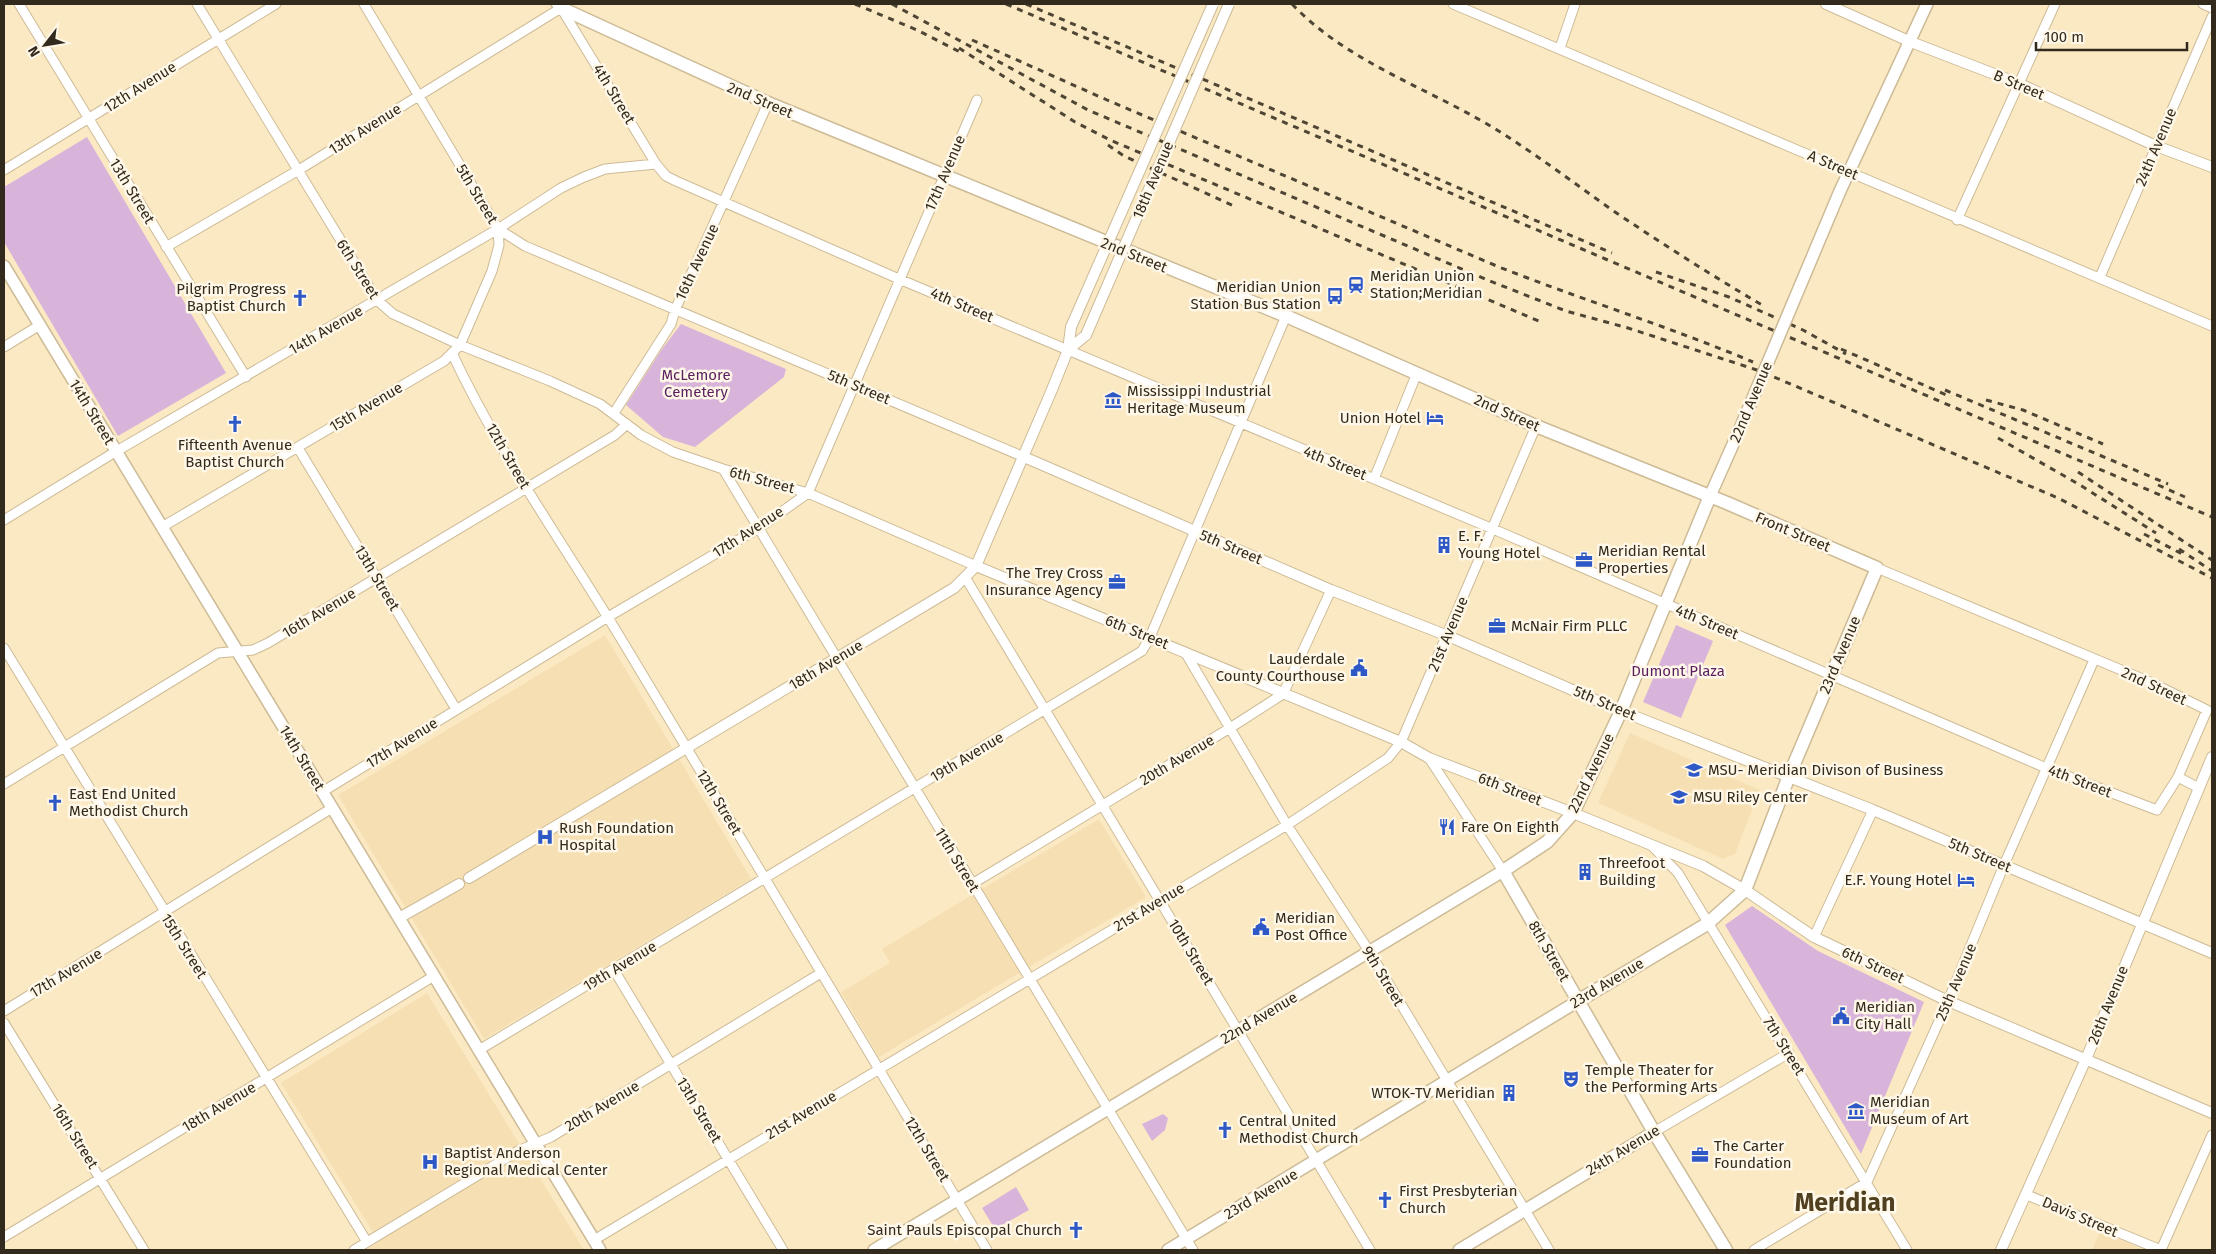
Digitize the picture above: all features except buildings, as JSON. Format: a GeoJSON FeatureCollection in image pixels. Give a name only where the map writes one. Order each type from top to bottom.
{"type":"FeatureCollection","features":[{"type":"Feature","properties":{"kind":"main road","name":"22nd Avenue"},"geometry":{"type":"LineString","coordinates":[[874,1250],[1503,871],[1547,842],[1574,813],[1621,710],[1840,191],[1911,42],[1927,4]]}},
{"type":"Feature","properties":{"kind":"main road","name":"2nd Street"},"geometry":{"type":"LineString","coordinates":[[560,6],[768,104],[1286,316],[1536,426],[1710,496]]}},
{"type":"Feature","properties":{"kind":"main road","name":"14th Street"},"geometry":{"type":"LineString","coordinates":[[4,266],[597,1245]]}},
{"type":"Feature","properties":{"kind":"main road","name":"Front Street"},"geometry":{"type":"LineString","coordinates":[[1710,496],[1877,568]]}},
{"type":"Feature","properties":{"kind":"main road","name":"23rd Avenue"},"geometry":{"type":"LineString","coordinates":[[1168,1250],[1707,924],[1745,890],[1789,776],[1877,568]]}},
{"type":"Feature","properties":{"kind":"main road","name":"8th Street"},"geometry":{"type":"LineString","coordinates":[[1503,871],[1654,1132],[1726,1250]]}},
{"type":"Feature","properties":{"kind":"main road","name":"24th Avenue"},"geometry":{"type":"LineString","coordinates":[[1459,1250],[1654,1132]]}},
{"type":"Feature","properties":{"kind":"street","name":"13th Street"},"geometry":{"type":"LineString","coordinates":[[19,4],[246,377]]}},
{"type":"Feature","properties":{"kind":"street","name":"6th Street"},"geometry":{"type":"LineString","coordinates":[[197,4],[376,300],[393,314],[460,345],[583,396],[614,413],[658,445],[723,469],[808,492],[976,566],[1401,742],[1429,758],[1574,813],[1703,866],[1745,890],[1814,937],[1948,1001],[2212,1113]]}},
{"type":"Feature","properties":{"kind":"street","name":"12th Avenue"},"geometry":{"type":"LineString","coordinates":[[4,170],[276,4]]}},
{"type":"Feature","properties":{"kind":"street","name":"5th Street"},"geometry":{"type":"LineString","coordinates":[[364,4],[498,229],[525,246],[1024,457],[1331,590],[1448,636],[1621,710],[1874,810],[2212,953]]}},
{"type":"Feature","properties":{"kind":"street","name":"18th Avenue"},"geometry":{"type":"LineString","coordinates":[[469,878],[954,588],[976,566],[1068,350],[1071,327],[1213,4]]}},
{"type":"Feature","properties":{"kind":"street","name":"18th Avenue"},"geometry":{"type":"LineString","coordinates":[[1068,350],[1086,334],[1229,4]]}},
{"type":"Feature","properties":{"kind":"street","name":"A Street"},"geometry":{"type":"LineString","coordinates":[[1453,4],[1850,172],[1957,220],[2100,277],[2212,326]]}},
{"type":"Feature","properties":{"kind":"street"},"geometry":{"type":"LineString","coordinates":[[1560,48],[1575,4]]}},
{"type":"Feature","properties":{"kind":"street","name":"B Street"},"geometry":{"type":"LineString","coordinates":[[1826,4],[1911,42],[2020,84],[2156,146],[2212,168]]}},
{"type":"Feature","properties":{"kind":"street"},"geometry":{"type":"LineString","coordinates":[[1957,220],[2055,4]]}},
{"type":"Feature","properties":{"kind":"street"},"geometry":{"type":"LineString","coordinates":[[2203,4],[2212,8]]}},
{"type":"Feature","properties":{"kind":"street","name":"13th Avenue"},"geometry":{"type":"LineString","coordinates":[[166,247],[297,171],[418,97],[560,6]]}},
{"type":"Feature","properties":{"kind":"street","name":"4th Street"},"geometry":{"type":"LineString","coordinates":[[560,6],[656,164],[666,176],[900,279],[1493,529],[2046,768],[2158,810],[2178,777]]}},
{"type":"Feature","properties":{"kind":"street","name":"24th Avenue"},"geometry":{"type":"LineString","coordinates":[[2100,277],[2212,17]]}},
{"type":"Feature","properties":{"kind":"street","name":"17th Avenue"},"geometry":{"type":"LineString","coordinates":[[322,792],[608,617],[759,528],[808,492],[977,100]]}},
{"type":"Feature","properties":{"kind":"street","name":"16th Avenue"},"geometry":{"type":"LineString","coordinates":[[614,413],[671,324],[675,310],[768,104]]}},
{"type":"Feature","properties":{"kind":"street","name":"14th Avenue"},"geometry":{"type":"LineString","coordinates":[[4,520],[115,452],[498,229],[561,188],[584,176],[606,169],[656,164]]}},
{"type":"Feature","properties":{"kind":"street","name":"15th Avenue"},"geometry":{"type":"LineString","coordinates":[[162,527],[444,361],[460,345],[494,264],[499,245],[498,229]]}},
{"type":"Feature","properties":{"kind":"street","name":"19th Avenue"},"geometry":{"type":"LineString","coordinates":[[479,1050],[1142,651],[1150,637],[1196,531],[1286,316]]}},
{"type":"Feature","properties":{"kind":"street"},"geometry":{"type":"LineString","coordinates":[[4,347],[40,325]]}},
{"type":"Feature","properties":{"kind":"street","name":"12th Street"},"geometry":{"type":"LineString","coordinates":[[452,353],[465,382],[528,489],[608,617],[987,1250]]}},
{"type":"Feature","properties":{"kind":"street"},"geometry":{"type":"LineString","coordinates":[[1374,479],[1417,373]]}},
{"type":"Feature","properties":{"kind":"street","name":"16th Avenue"},"geometry":{"type":"LineString","coordinates":[[4,784],[218,653],[253,650],[268,643],[528,489],[615,435],[627,424]]}},
{"type":"Feature","properties":{"kind":"street","name":"21st Avenue"},"geometry":{"type":"LineString","coordinates":[[597,1245],[728,1159],[1287,825],[1388,758],[1401,742],[1448,636],[1536,426]]}},
{"type":"Feature","properties":{"kind":"street","name":"13th Street"},"geometry":{"type":"LineString","coordinates":[[298,448],[456,709]]}},
{"type":"Feature","properties":{"kind":"street","name":"11th Street"},"geometry":{"type":"LineString","coordinates":[[723,469],[1193,1250]]}},
{"type":"Feature","properties":{"kind":"street"},"geometry":{"type":"LineString","coordinates":[[1877,568],[2094,660]]}},
{"type":"Feature","properties":{"kind":"street","name":"10th Street"},"geometry":{"type":"LineString","coordinates":[[965,577],[1370,1250]]}},
{"type":"Feature","properties":{"kind":"street"},"geometry":{"type":"LineString","coordinates":[[1283,694],[1331,590]]}},
{"type":"Feature","properties":{"kind":"street","name":"15th Street"},"geometry":{"type":"LineString","coordinates":[[4,648],[164,913],[367,1242]]}},
{"type":"Feature","properties":{"kind":"street","name":"9th Street"},"geometry":{"type":"LineString","coordinates":[[1185,652],[1287,825],[1369,951],[1549,1250]]}},
{"type":"Feature","properties":{"kind":"street","name":"25th Avenue"},"geometry":{"type":"LineString","coordinates":[[1867,1182],[1948,1001],[2004,865],[2094,660]]}},
{"type":"Feature","properties":{"kind":"street","name":"2nd Street"},"geometry":{"type":"LineString","coordinates":[[2094,660],[2150,682],[2207,710],[2178,777]]}},
{"type":"Feature","properties":{"kind":"street","name":"20th Avenue"},"geometry":{"type":"LineString","coordinates":[[972,884],[1283,694]]}},
{"type":"Feature","properties":{"kind":"street","name":"26th Avenue"},"geometry":{"type":"LineString","coordinates":[[2001,1250],[2086,1059],[2212,757]]}},
{"type":"Feature","properties":{"kind":"street","name":"8th Street"},"geometry":{"type":"LineString","coordinates":[[1429,758],[1503,871]]}},
{"type":"Feature","properties":{"kind":"street"},"geometry":{"type":"LineString","coordinates":[[2178,777],[2199,788]]}},
{"type":"Feature","properties":{"kind":"street","name":"17th Avenue"},"geometry":{"type":"LineString","coordinates":[[4,1010],[332,808]]}},
{"type":"Feature","properties":{"kind":"street"},"geometry":{"type":"LineString","coordinates":[[1814,937],[1874,810]]}},
{"type":"Feature","properties":{"kind":"street","name":"7th Street"},"geometry":{"type":"LineString","coordinates":[[1653,847],[1678,874],[1707,924],[1789,1053],[1906,1248]]}},
{"type":"Feature","properties":{"kind":"street"},"geometry":{"type":"LineString","coordinates":[[399,918],[459,884]]}},
{"type":"Feature","properties":{"kind":"street","name":"13th Street"},"geometry":{"type":"LineString","coordinates":[[614,970],[783,1250]]}},
{"type":"Feature","properties":{"kind":"street","name":"20th Avenue"},"geometry":{"type":"LineString","coordinates":[[354,1250],[518,1151],[551,1137],[821,973]]}},
{"type":"Feature","properties":{"kind":"street","name":"18th Avenue"},"geometry":{"type":"LineString","coordinates":[[4,1237],[434,976]]}},
{"type":"Feature","properties":{"kind":"street","name":"16th Street"},"geometry":{"type":"LineString","coordinates":[[4,1023],[144,1250]]}},
{"type":"Feature","properties":{"kind":"street","name":"24th Avenue"},"geometry":{"type":"LineString","coordinates":[[1654,1132],[1789,1053]]}},
{"type":"Feature","properties":{"kind":"street"},"geometry":{"type":"LineString","coordinates":[[2161,1250],[2212,1135]]}},
{"type":"Feature","properties":{"kind":"street"},"geometry":{"type":"LineString","coordinates":[[1754,1250],[1867,1182]]}},
{"type":"Feature","properties":{"kind":"street","name":"Davis Street"},"geometry":{"type":"LineString","coordinates":[[2027,1194],[2161,1250]]}},
{"type":"Feature","properties":{"kind":"street"},"geometry":{"type":"LineString","coordinates":[[1896,1250],[1906,1248]]}},
{"type":"Feature","properties":{"kind":"shaded area","name":"Rush Foundation Hospital"},"geometry":{"type":"Polygon","coordinates":[[[605,635],[751,879],[484,1039],[338,795],[605,635]]]}},
{"type":"Feature","properties":{"kind":"shaded area","name":"MSU Riley Center"},"geometry":{"type":"Polygon","coordinates":[[[1630,733],[1760,790],[1735,854],[1723,859],[1598,803],[1630,733]]]}},
{"type":"Feature","properties":{"kind":"shaded area"},"geometry":{"type":"Polygon","coordinates":[[[1099,819],[1146,897],[879,1057],[841,992],[890,963],[882,949],[1099,819]]]}},
{"type":"Feature","properties":{"kind":"shaded area","name":"Baptist Anderson Regional Medical Center"},"geometry":{"type":"Polygon","coordinates":[[[427,993],[584,1250],[366,1250],[379,1242],[281,1083],[427,993]]]}},
{"type":"Feature","properties":{"kind":"shaded area"},"geometry":{"type":"Polygon","coordinates":[[[2100,1231],[2144,1250],[2092,1250],[2100,1231]]]}},
{"type":"Feature","properties":{"kind":"green space"},"geometry":{"type":"Polygon","coordinates":[[[87,137],[226,373],[118,436],[4,242],[4,187],[87,137]]]}},
{"type":"Feature","properties":{"kind":"green space","name":"McLemore Cemetery"},"geometry":{"type":"Polygon","coordinates":[[[681,324],[786,369],[784,377],[695,447],[663,437],[626,405],[662,349],[681,324]]]}},
{"type":"Feature","properties":{"kind":"green space","name":"Dumont Plaza"},"geometry":{"type":"Polygon","coordinates":[[[1676,625],[1713,641],[1681,718],[1643,702],[1676,625]]]}},
{"type":"Feature","properties":{"kind":"green space"},"geometry":{"type":"Polygon","coordinates":[[[1752,906],[1818,951],[1924,1002],[1861,1154],[1725,925],[1752,906]]]}},
{"type":"Feature","properties":{"kind":"green space"},"geometry":{"type":"Polygon","coordinates":[[[1163,1114],[1168,1118],[1165,1130],[1152,1141],[1142,1124],[1163,1114]]]}},
{"type":"Feature","properties":{"kind":"green space"},"geometry":{"type":"Polygon","coordinates":[[[1016,1187],[1029,1210],[995,1229],[982,1208],[1016,1187]]]}},
{"type":"Feature","properties":{"kind":"railway"},"geometry":{"type":"LineString","coordinates":[[855,4],[917,30],[964,54]]}},
{"type":"Feature","properties":{"kind":"railway"},"geometry":{"type":"LineString","coordinates":[[892,4],[1088,110],[1490,281],[1566,311],[1628,328],[1760,371],[2058,498],[2212,578]]}},
{"type":"Feature","properties":{"kind":"railway"},"geometry":{"type":"LineString","coordinates":[[1006,4],[2212,517]]}},
{"type":"Feature","properties":{"kind":"railway"},"geometry":{"type":"LineString","coordinates":[[1026,4],[1612,253]]}},
{"type":"Feature","properties":{"kind":"railway"},"geometry":{"type":"LineString","coordinates":[[1292,4],[1314,25],[1338,43],[1364,59],[1497,130],[1630,222],[1762,305]]}},
{"type":"Feature","properties":{"kind":"railway"},"geometry":{"type":"LineString","coordinates":[[972,40],[1107,100],[1499,267],[1753,362]]}},
{"type":"Feature","properties":{"kind":"railway"},"geometry":{"type":"LineString","coordinates":[[959,48],[1075,122],[1110,140],[1541,322]]}},
{"type":"Feature","properties":{"kind":"railway"},"geometry":{"type":"LineString","coordinates":[[1108,145],[1124,156],[1234,206]]}},
{"type":"Feature","properties":{"kind":"railway"},"geometry":{"type":"LineString","coordinates":[[1656,272],[1729,297],[1803,330],[1846,354]]}},
{"type":"Feature","properties":{"kind":"railway"},"geometry":{"type":"LineString","coordinates":[[1841,349],[1951,397]]}},
{"type":"Feature","properties":{"kind":"railway"},"geometry":{"type":"LineString","coordinates":[[1945,390],[2168,484]]}},
{"type":"Feature","properties":{"kind":"railway"},"geometry":{"type":"LineString","coordinates":[[1986,400],[2023,410],[2103,444]]}},
{"type":"Feature","properties":{"kind":"railway"},"geometry":{"type":"LineString","coordinates":[[1998,438],[2080,485],[2156,533]]}},
{"type":"Feature","properties":{"kind":"railway"},"geometry":{"type":"LineString","coordinates":[[2078,472],[2212,560]]}},
{"type":"Feature","properties":{"kind":"railway"},"geometry":{"type":"LineString","coordinates":[[2158,485],[2185,497]]}},
{"type":"Feature","properties":{"kind":"railway"},"geometry":{"type":"LineString","coordinates":[[2144,534],[2184,555]]}},
{"type":"Feature","properties":{"kind":"railway"},"geometry":{"type":"LineString","coordinates":[[2179,549],[2212,571]]}},
{"type":"Feature","properties":{"kind":"place","name":"Meridian Union Station;Meridian"},"geometry":{"type":"Point","coordinates":[1356,285]}},
{"type":"Feature","properties":{"kind":"place","name":"Meridian Union Station Bus Station"},"geometry":{"type":"Point","coordinates":[1335,296]}},
{"type":"Feature","properties":{"kind":"place","name":"Pilgrim Progress Baptist Church"},"geometry":{"type":"Point","coordinates":[300,298]}},
{"type":"Feature","properties":{"kind":"place","name":"Mississippi Industrial Heritage Museum"},"geometry":{"type":"Point","coordinates":[1113,400]}},
{"type":"Feature","properties":{"kind":"place","name":"Union Hotel"},"geometry":{"type":"Point","coordinates":[1435,418]}},
{"type":"Feature","properties":{"kind":"place","name":"Fifteenth Avenue Baptist Church"},"geometry":{"type":"Point","coordinates":[235,424]}},
{"type":"Feature","properties":{"kind":"place","name":"E. F. Young Hotel"},"geometry":{"type":"Point","coordinates":[1444,545]}},
{"type":"Feature","properties":{"kind":"place","name":"Meridian Rental Properties"},"geometry":{"type":"Point","coordinates":[1584,560]}},
{"type":"Feature","properties":{"kind":"place","name":"The Trey Cross Insurance Agency"},"geometry":{"type":"Point","coordinates":[1117,582]}},
{"type":"Feature","properties":{"kind":"place","name":"McNair Firm PLLC"},"geometry":{"type":"Point","coordinates":[1497,626]}},
{"type":"Feature","properties":{"kind":"place","name":"Lauderdale County Courthouse"},"geometry":{"type":"Point","coordinates":[1359,668]}},
{"type":"Feature","properties":{"kind":"place","name":"MSU- Meridian Divison of Business"},"geometry":{"type":"Point","coordinates":[1694,770]}},
{"type":"Feature","properties":{"kind":"place","name":"MSU Riley Center"},"geometry":{"type":"Point","coordinates":[1679,797]}},
{"type":"Feature","properties":{"kind":"place","name":"East End United Methodist Church"},"geometry":{"type":"Point","coordinates":[55,803]}},
{"type":"Feature","properties":{"kind":"place","name":"Fare On Eighth"},"geometry":{"type":"Point","coordinates":[1447,827]}},
{"type":"Feature","properties":{"kind":"place","name":"Rush Foundation Hospital"},"geometry":{"type":"Point","coordinates":[545,837]}},
{"type":"Feature","properties":{"kind":"place","name":"Threefoot Building"},"geometry":{"type":"Point","coordinates":[1585,872]}},
{"type":"Feature","properties":{"kind":"place","name":"E.F. Young Hotel"},"geometry":{"type":"Point","coordinates":[1966,880]}},
{"type":"Feature","properties":{"kind":"place","name":"Meridian Post Office"},"geometry":{"type":"Point","coordinates":[1261,927]}},
{"type":"Feature","properties":{"kind":"place","name":"Meridian City Hall"},"geometry":{"type":"Point","coordinates":[1841,1016]}},
{"type":"Feature","properties":{"kind":"place","name":"Temple Theater for the Performing Arts"},"geometry":{"type":"Point","coordinates":[1571,1079]}},
{"type":"Feature","properties":{"kind":"place","name":"WTOK-TV Meridian"},"geometry":{"type":"Point","coordinates":[1509,1093]}},
{"type":"Feature","properties":{"kind":"place","name":"Meridian Museum of Art"},"geometry":{"type":"Point","coordinates":[1856,1111]}},
{"type":"Feature","properties":{"kind":"place","name":"Central United Methodist Church"},"geometry":{"type":"Point","coordinates":[1225,1130]}},
{"type":"Feature","properties":{"kind":"place","name":"The Carter Foundation"},"geometry":{"type":"Point","coordinates":[1700,1155]}},
{"type":"Feature","properties":{"kind":"place","name":"Baptist Anderson Regional Medical Center"},"geometry":{"type":"Point","coordinates":[430,1162]}},
{"type":"Feature","properties":{"kind":"place","name":"First Presbyterian Church"},"geometry":{"type":"Point","coordinates":[1385,1200]}},
{"type":"Feature","properties":{"kind":"place","name":"Saint Pauls Episcopal Church"},"geometry":{"type":"Point","coordinates":[1076,1230]}},
{"type":"Feature","properties":{"kind":"district","name":"Meridian"},"geometry":{"type":"Point","coordinates":[1845,1203]}}]}
